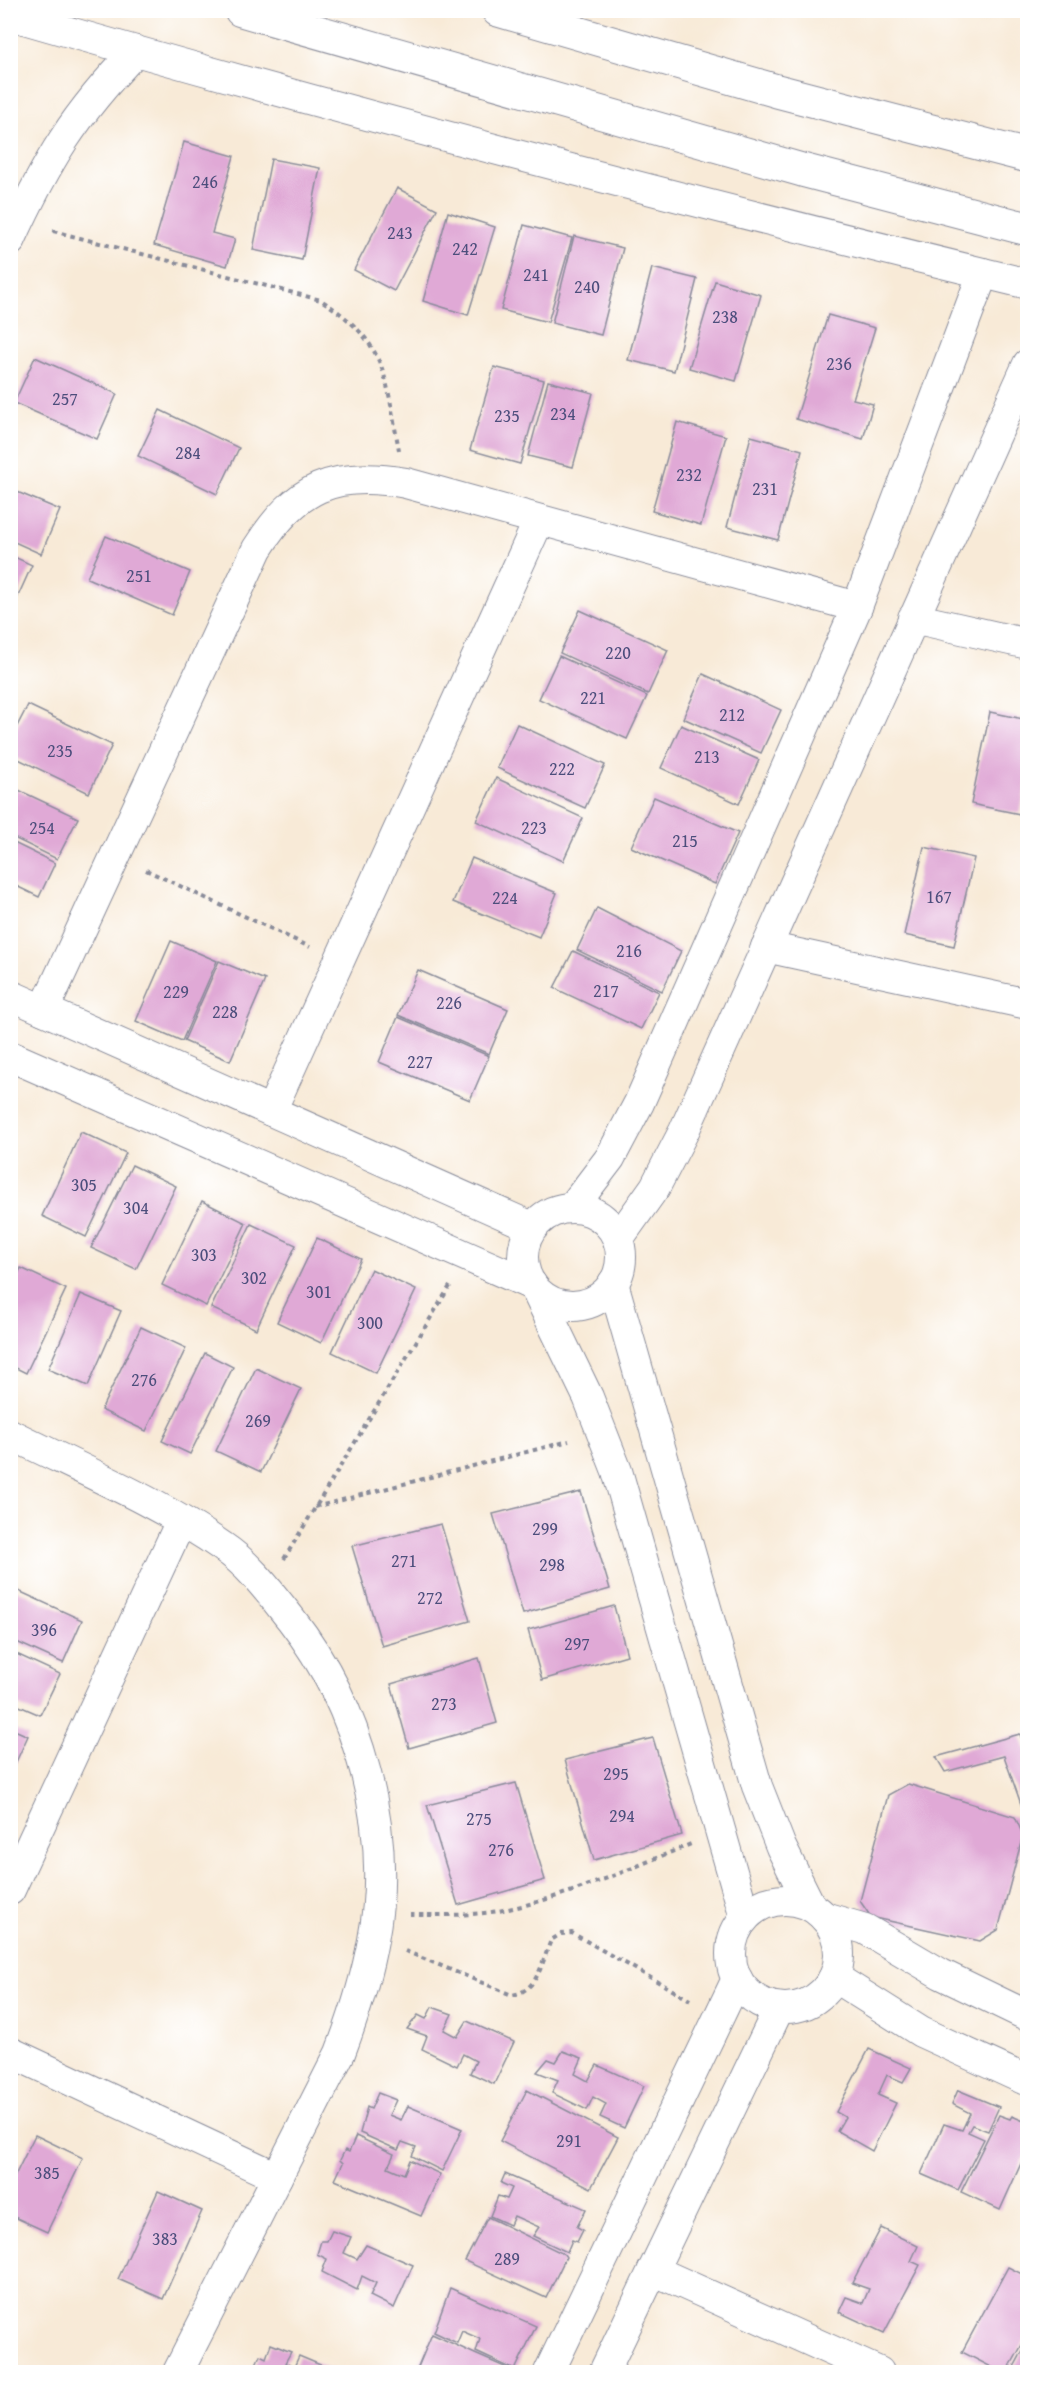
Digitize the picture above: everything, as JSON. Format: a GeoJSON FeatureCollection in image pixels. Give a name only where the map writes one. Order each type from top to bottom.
{"type":"FeatureCollection","features":[{"type":"Feature","properties":{"kind":"street"},"geometry":{"type":"LineString","coordinates":[[241,10],[790,167],[1028,229]]}},
{"type":"Feature","properties":{"kind":"street"},"geometry":{"type":"LineString","coordinates":[[498,10],[777,90],[1028,156]]}},
{"type":"Feature","properties":{"kind":"street"},"geometry":{"type":"LineString","coordinates":[[10,15],[445,138],[682,200],[1028,284]]}},
{"type":"Feature","properties":{"kind":"street"},"geometry":{"type":"LineString","coordinates":[[15,231],[38,179],[74,120],[136,51]]}},
{"type":"Feature","properties":{"kind":"street"},"geometry":{"type":"LineString","coordinates":[[572,1208],[610,1158],[639,1103],[856,607],[983,273]]}},
{"type":"Feature","properties":{"kind":"street"},"geometry":{"type":"LineString","coordinates":[[618,1239],[655,1187],[670,1159],[1028,364]]}},
{"type":"Feature","properties":{"kind":"street"},"geometry":{"type":"LineString","coordinates":[[44,1010],[257,549],[276,519],[303,496],[335,481],[370,477],[406,483],[856,607]]}},
{"type":"Feature","properties":{"kind":"street"},"geometry":{"type":"LineString","coordinates":[[271,1111],[539,520]]}},
{"type":"Feature","properties":{"kind":"street"},"geometry":{"type":"LineString","coordinates":[[913,618],[1028,644]]}},
{"type":"Feature","properties":{"kind":"street"},"geometry":{"type":"LineString","coordinates":[[766,947],[1028,1004]]}},
{"type":"Feature","properties":{"kind":"street"},"geometry":{"type":"LineString","coordinates":[[10,995],[532,1227]]}},
{"type":"Feature","properties":{"kind":"street"},"geometry":{"type":"LineString","coordinates":[[14,1066],[468,1257],[535,1290],[566,1305],[579,1305],[604,1294],[613,1283],[620,1269],[621,1254],[618,1239],[608,1222],[591,1211],[572,1208],[557,1210],[532,1227],[525,1241],[522,1256],[535,1290],[572,1363],[617,1471],[745,1917]]}},
{"type":"Feature","properties":{"kind":"street"},"geometry":{"type":"LineString","coordinates":[[613,1283],[757,1786],[777,1837],[817,1911],[837,1939],[839,1952],[834,1977],[825,1991],[811,2001],[796,2007],[779,2008],[754,1999],[737,1979],[731,1954],[738,1928],[745,1917],[759,1907],[776,1901],[793,1900],[817,1911],[865,1929],[941,1974],[1028,2016]]}},
{"type":"Feature","properties":{"kind":"street"},"geometry":{"type":"LineString","coordinates":[[10,1434],[181,1521],[225,1548],[267,1588],[303,1634],[334,1685],[356,1740],[371,1797],[378,1856],[375,1927],[361,1997],[340,2053],[178,2373]]}},
{"type":"Feature","properties":{"kind":"street"},"geometry":{"type":"LineString","coordinates":[[10,1890],[181,1521]]}},
{"type":"Feature","properties":{"kind":"street"},"geometry":{"type":"LineString","coordinates":[[834,1977],[921,2032],[1028,2081]]}},
{"type":"Feature","properties":{"kind":"street"},"geometry":{"type":"LineString","coordinates":[[549,2373],[737,1979]]}},
{"type":"Feature","properties":{"kind":"street"},"geometry":{"type":"LineString","coordinates":[[604,2373],[779,2008]]}},
{"type":"Feature","properties":{"kind":"street"},"geometry":{"type":"LineString","coordinates":[[10,2052],[277,2177]]}},
{"type":"Feature","properties":{"kind":"street"},"geometry":{"type":"LineString","coordinates":[[652,2270],[879,2373]]}},
{"type":"Feature","properties":{"kind":"path"},"geometry":{"type":"LineString","coordinates":[[15,231],[321,300],[347,317],[368,340],[383,367],[406,483]]}},
{"type":"Feature","properties":{"kind":"path"},"geometry":{"type":"LineString","coordinates":[[115,856],[339,961]]}},
{"type":"Feature","properties":{"kind":"path"},"geometry":{"type":"LineString","coordinates":[[267,1588],[468,1257]]}},
{"type":"Feature","properties":{"kind":"path"},"geometry":{"type":"LineString","coordinates":[[315,1507],[602,1432]]}},
{"type":"Feature","properties":{"kind":"path"},"geometry":{"type":"LineString","coordinates":[[375,1927],[525,1905],[569,1892],[721,1832]]}},
{"type":"Feature","properties":{"kind":"path"},"geometry":{"type":"LineString","coordinates":[[375,1927],[512,1995],[523,1994],[532,1987],[551,1940],[561,1934],[572,1933],[719,2016]]}},
{"type":"Feature","properties":{"kind":"building"},"geometry":{"type":"Polygon","coordinates":[[[184,142],[234,156],[212,233],[235,239],[227,266],[154,245],[184,142]]]}},
{"type":"Feature","properties":{"kind":"building"},"geometry":{"type":"Polygon","coordinates":[[[271,159],[320,168],[302,260],[253,250],[271,159]]]}},
{"type":"Feature","properties":{"kind":"building"},"geometry":{"type":"Polygon","coordinates":[[[397,188],[437,209],[394,291],[354,270],[397,188]]]}},
{"type":"Feature","properties":{"kind":"building"},"geometry":{"type":"Polygon","coordinates":[[[448,212],[495,227],[468,315],[423,301],[448,212]]]}},
{"type":"Feature","properties":{"kind":"building"},"geometry":{"type":"Polygon","coordinates":[[[524,225],[572,238],[548,322],[501,310],[524,225]]]}},
{"type":"Feature","properties":{"kind":"building"},"geometry":{"type":"Polygon","coordinates":[[[574,236],[623,248],[601,335],[552,323],[574,236]]]}},
{"type":"Feature","properties":{"kind":"building"},"geometry":{"type":"Polygon","coordinates":[[[652,268],[697,279],[674,371],[628,360],[652,268]]]}},
{"type":"Feature","properties":{"kind":"building"},"geometry":{"type":"Polygon","coordinates":[[[715,281],[761,295],[736,381],[689,368],[715,281]]]}},
{"type":"Feature","properties":{"kind":"building"},"geometry":{"type":"Polygon","coordinates":[[[828,315],[875,328],[853,399],[873,404],[863,439],[796,419],[828,315]]]}},
{"type":"Feature","properties":{"kind":"building"},"geometry":{"type":"Polygon","coordinates":[[[35,357],[117,394],[97,439],[14,403],[35,357]]]}},
{"type":"Feature","properties":{"kind":"building"},"geometry":{"type":"Polygon","coordinates":[[[494,367],[544,380],[520,464],[470,450],[494,367]]]}},
{"type":"Feature","properties":{"kind":"building"},"geometry":{"type":"Polygon","coordinates":[[[548,381],[593,393],[573,467],[528,456],[548,381]]]}},
{"type":"Feature","properties":{"kind":"building"},"geometry":{"type":"Polygon","coordinates":[[[160,410],[239,448],[217,494],[138,456],[160,410]]]}},
{"type":"Feature","properties":{"kind":"building"},"geometry":{"type":"Polygon","coordinates":[[[677,422],[726,436],[701,525],[652,511],[677,422]]]}},
{"type":"Feature","properties":{"kind":"building"},"geometry":{"type":"Polygon","coordinates":[[[751,436],[802,450],[778,540],[727,527],[751,436]]]}},
{"type":"Feature","properties":{"kind":"building"},"geometry":{"type":"Polygon","coordinates":[[[10,489],[60,510],[41,554],[10,540],[10,489]]]}},
{"type":"Feature","properties":{"kind":"building"},"geometry":{"type":"Polygon","coordinates":[[[106,536],[190,572],[172,615],[87,578],[106,536]]]}},
{"type":"Feature","properties":{"kind":"building"},"geometry":{"type":"Polygon","coordinates":[[[10,555],[32,565],[14,605],[10,603],[10,555]]]}},
{"type":"Feature","properties":{"kind":"building"},"geometry":{"type":"Polygon","coordinates":[[[580,610],[668,650],[648,694],[560,653],[580,610]]]}},
{"type":"Feature","properties":{"kind":"building"},"geometry":{"type":"Polygon","coordinates":[[[559,656],[647,696],[627,739],[539,699],[559,656]]]}},
{"type":"Feature","properties":{"kind":"building"},"geometry":{"type":"Polygon","coordinates":[[[703,674],[781,710],[761,753],[683,718],[703,674]]]}},
{"type":"Feature","properties":{"kind":"building"},"geometry":{"type":"Polygon","coordinates":[[[28,705],[112,745],[89,793],[10,755],[10,740],[28,705]]]}},
{"type":"Feature","properties":{"kind":"building"},"geometry":{"type":"Polygon","coordinates":[[[990,712],[1028,720],[1028,775],[1020,814],[971,804],[990,712]]]}},
{"type":"Feature","properties":{"kind":"building"},"geometry":{"type":"Polygon","coordinates":[[[517,724],[605,765],[585,808],[497,768],[517,724]]]}},
{"type":"Feature","properties":{"kind":"building"},"geometry":{"type":"Polygon","coordinates":[[[681,725],[759,760],[739,804],[661,768],[681,725]]]}},
{"type":"Feature","properties":{"kind":"building"},"geometry":{"type":"Polygon","coordinates":[[[496,778],[583,818],[563,861],[476,821],[496,778]]]}},
{"type":"Feature","properties":{"kind":"building"},"geometry":{"type":"Polygon","coordinates":[[[10,786],[78,818],[57,859],[10,836],[10,786]]]}},
{"type":"Feature","properties":{"kind":"building"},"geometry":{"type":"Polygon","coordinates":[[[654,797],[738,833],[715,884],[631,847],[654,797]]]}},
{"type":"Feature","properties":{"kind":"building"},"geometry":{"type":"Polygon","coordinates":[[[10,841],[55,863],[39,897],[10,883],[10,841]]]}},
{"type":"Feature","properties":{"kind":"building"},"geometry":{"type":"Polygon","coordinates":[[[924,847],[974,858],[954,946],[904,935],[924,847]]]}},
{"type":"Feature","properties":{"kind":"building"},"geometry":{"type":"Polygon","coordinates":[[[472,858],[557,893],[539,937],[453,902],[472,858]]]}},
{"type":"Feature","properties":{"kind":"building"},"geometry":{"type":"Polygon","coordinates":[[[597,908],[681,951],[662,991],[577,950],[597,908]]]}},
{"type":"Feature","properties":{"kind":"building"},"geometry":{"type":"Polygon","coordinates":[[[171,941],[217,961],[182,1041],[136,1021],[171,941]]]}},
{"type":"Feature","properties":{"kind":"building"},"geometry":{"type":"Polygon","coordinates":[[[573,951],[659,992],[641,1029],[554,988],[573,951]]]}},
{"type":"Feature","properties":{"kind":"building"},"geometry":{"type":"Polygon","coordinates":[[[219,961],[265,980],[230,1061],[184,1041],[219,961]]]}},
{"type":"Feature","properties":{"kind":"building"},"geometry":{"type":"Polygon","coordinates":[[[418,970],[508,1009],[489,1054],[398,1015],[418,970]]]}},
{"type":"Feature","properties":{"kind":"building"},"geometry":{"type":"Polygon","coordinates":[[[398,1017],[489,1056],[470,1100],[379,1062],[398,1017]]]}},
{"type":"Feature","properties":{"kind":"building"},"geometry":{"type":"Polygon","coordinates":[[[81,1132],[126,1153],[86,1237],[42,1216],[81,1132]]]}},
{"type":"Feature","properties":{"kind":"building"},"geometry":{"type":"Polygon","coordinates":[[[132,1165],[176,1186],[136,1269],[91,1248],[132,1165]]]}},
{"type":"Feature","properties":{"kind":"building"},"geometry":{"type":"Polygon","coordinates":[[[202,1201],[246,1223],[206,1306],[162,1285],[202,1201]]]}},
{"type":"Feature","properties":{"kind":"building"},"geometry":{"type":"Polygon","coordinates":[[[251,1224],[296,1245],[256,1329],[211,1308],[251,1224]]]}},
{"type":"Feature","properties":{"kind":"building"},"geometry":{"type":"Polygon","coordinates":[[[317,1238],[361,1259],[321,1343],[277,1322],[317,1238]]]}},
{"type":"Feature","properties":{"kind":"building"},"geometry":{"type":"Polygon","coordinates":[[[21,1268],[66,1289],[26,1373],[10,1365],[10,1291],[21,1268]]]}},
{"type":"Feature","properties":{"kind":"building"},"geometry":{"type":"Polygon","coordinates":[[[371,1269],[416,1290],[376,1373],[332,1352],[371,1269]]]}},
{"type":"Feature","properties":{"kind":"building"},"geometry":{"type":"Polygon","coordinates":[[[81,1294],[121,1311],[88,1386],[48,1369],[81,1294]]]}},
{"type":"Feature","properties":{"kind":"building"},"geometry":{"type":"Polygon","coordinates":[[[141,1327],[186,1348],[146,1431],[101,1410],[141,1327]]]}},
{"type":"Feature","properties":{"kind":"building"},"geometry":{"type":"Polygon","coordinates":[[[205,1353],[233,1367],[190,1454],[162,1441],[205,1353]]]}},
{"type":"Feature","properties":{"kind":"building"},"geometry":{"type":"Polygon","coordinates":[[[256,1368],[301,1389],[261,1472],[216,1451],[256,1368]]]}},
{"type":"Feature","properties":{"kind":"building"},"geometry":{"type":"Polygon","coordinates":[[[581,1492],[610,1589],[523,1614],[493,1514],[581,1492]]]}},
{"type":"Feature","properties":{"kind":"building"},"geometry":{"type":"Polygon","coordinates":[[[441,1524],[470,1621],[382,1646],[352,1546],[441,1524]]]}},
{"type":"Feature","properties":{"kind":"building"},"geometry":{"type":"Polygon","coordinates":[[[10,1587],[82,1620],[63,1663],[10,1639],[10,1587]]]}},
{"type":"Feature","properties":{"kind":"building"},"geometry":{"type":"Polygon","coordinates":[[[614,1606],[627,1655],[542,1680],[528,1630],[614,1606]]]}},
{"type":"Feature","properties":{"kind":"building"},"geometry":{"type":"Polygon","coordinates":[[[10,1651],[60,1674],[40,1715],[10,1702],[10,1651]]]}},
{"type":"Feature","properties":{"kind":"building"},"geometry":{"type":"Polygon","coordinates":[[[479,1658],[497,1723],[409,1748],[391,1684],[479,1658]]]}},
{"type":"Feature","properties":{"kind":"building"},"geometry":{"type":"Polygon","coordinates":[[[10,1728],[28,1736],[10,1775],[10,1728]]]}},
{"type":"Feature","properties":{"kind":"building"},"geometry":{"type":"Polygon","coordinates":[[[1020,1734],[1028,1755],[1027,1821],[1004,1756],[945,1772],[936,1757],[1020,1734]]]}},
{"type":"Feature","properties":{"kind":"building"},"geometry":{"type":"Polygon","coordinates":[[[653,1738],[682,1835],[594,1860],[565,1760],[653,1738]]]}},
{"type":"Feature","properties":{"kind":"building"},"geometry":{"type":"Polygon","coordinates":[[[516,1783],[545,1880],[458,1905],[427,1805],[516,1783]]]}},
{"type":"Feature","properties":{"kind":"building"},"geometry":{"type":"Polygon","coordinates":[[[908,1784],[1015,1817],[1023,1835],[998,1930],[980,1941],[871,1917],[860,1901],[888,1795],[908,1784]]]}},
{"type":"Feature","properties":{"kind":"building"},"geometry":{"type":"Polygon","coordinates":[[[432,2007],[452,2014],[444,2030],[457,2037],[467,2021],[514,2042],[494,2084],[470,2073],[476,2061],[463,2054],[457,2066],[422,2049],[427,2036],[407,2029],[418,2015],[426,2019],[432,2007]]]}},
{"type":"Feature","properties":{"kind":"building"},"geometry":{"type":"Polygon","coordinates":[[[869,2049],[911,2068],[903,2082],[887,2075],[878,2095],[896,2103],[872,2151],[837,2131],[845,2117],[836,2112],[869,2049]]]}},
{"type":"Feature","properties":{"kind":"building"},"geometry":{"type":"Polygon","coordinates":[[[563,2051],[582,2058],[575,2074],[588,2081],[597,2065],[644,2086],[624,2128],[600,2117],[606,2104],[593,2097],[587,2110],[552,2093],[558,2080],[537,2072],[548,2059],[556,2062],[563,2051]]]}},
{"type":"Feature","properties":{"kind":"building"},"geometry":{"type":"Polygon","coordinates":[[[527,2090],[618,2137],[591,2188],[500,2141],[527,2090]]]}},
{"type":"Feature","properties":{"kind":"building"},"geometry":{"type":"Polygon","coordinates":[[[958,2090],[999,2107],[988,2131],[972,2125],[968,2132],[984,2139],[958,2190],[921,2174],[944,2124],[962,2130],[970,2113],[952,2104],[958,2090]]]}},
{"type":"Feature","properties":{"kind":"building"},"geometry":{"type":"Polygon","coordinates":[[[378,2093],[396,2100],[389,2115],[401,2120],[408,2106],[462,2129],[442,2171],[412,2156],[416,2147],[402,2142],[398,2150],[360,2133],[367,2107],[371,2109],[378,2093]]]}},
{"type":"Feature","properties":{"kind":"building"},"geometry":{"type":"Polygon","coordinates":[[[999,2115],[1010,2119],[1012,2116],[1026,2122],[1025,2127],[1028,2128],[1028,2158],[1024,2157],[1000,2210],[961,2192],[999,2115]]]}},
{"type":"Feature","properties":{"kind":"building"},"geometry":{"type":"Polygon","coordinates":[[[35,2135],[83,2158],[47,2232],[10,2215],[10,2186],[35,2135]]]}},
{"type":"Feature","properties":{"kind":"building"},"geometry":{"type":"Polygon","coordinates":[[[356,2136],[394,2154],[388,2167],[404,2174],[410,2160],[440,2174],[421,2216],[335,2180],[343,2163],[340,2160],[345,2150],[349,2152],[356,2136]]]}},
{"type":"Feature","properties":{"kind":"building"},"geometry":{"type":"Polygon","coordinates":[[[505,2174],[586,2209],[577,2227],[583,2230],[577,2242],[572,2240],[567,2252],[533,2236],[539,2227],[514,2216],[510,2225],[490,2216],[498,2196],[507,2199],[512,2188],[501,2183],[505,2174]]]}},
{"type":"Feature","properties":{"kind":"building"},"geometry":{"type":"Polygon","coordinates":[[[158,2191],[202,2211],[163,2299],[118,2279],[158,2191]]]}},
{"type":"Feature","properties":{"kind":"building"},"geometry":{"type":"Polygon","coordinates":[[[488,2217],[564,2254],[566,2257],[546,2298],[465,2261],[488,2217]]]}},
{"type":"Feature","properties":{"kind":"building"},"geometry":{"type":"Polygon","coordinates":[[[881,2228],[918,2246],[911,2261],[920,2265],[884,2333],[839,2312],[846,2297],[863,2303],[869,2289],[852,2283],[881,2228]]]}},
{"type":"Feature","properties":{"kind":"building"},"geometry":{"type":"Polygon","coordinates":[[[332,2231],[351,2237],[344,2253],[357,2259],[366,2245],[413,2265],[394,2308],[370,2296],[376,2283],[362,2276],[357,2290],[322,2272],[327,2259],[317,2254],[321,2241],[327,2241],[332,2231]]]}},
{"type":"Feature","properties":{"kind":"building"},"geometry":{"type":"Polygon","coordinates":[[[1008,2267],[1028,2277],[1028,2334],[1007,2372],[1001,2372],[962,2352],[1008,2267]]]}},
{"type":"Feature","properties":{"kind":"building"},"geometry":{"type":"Polygon","coordinates":[[[450,2288],[536,2326],[515,2370],[476,2352],[480,2339],[462,2331],[457,2343],[434,2332],[450,2288]]]}},
{"type":"Feature","properties":{"kind":"building"},"geometry":{"type":"Polygon","coordinates":[[[432,2334],[475,2354],[516,2372],[416,2372],[432,2334]]]}},
{"type":"Feature","properties":{"kind":"building"},"geometry":{"type":"Polygon","coordinates":[[[1028,2341],[1028,2372],[1020,2372],[1013,2369],[1028,2341]]]}},
{"type":"Feature","properties":{"kind":"building"},"geometry":{"type":"Polygon","coordinates":[[[271,2344],[291,2352],[285,2363],[294,2367],[299,2356],[337,2372],[259,2372],[254,2369],[260,2355],[266,2358],[271,2344]]]}}]}
